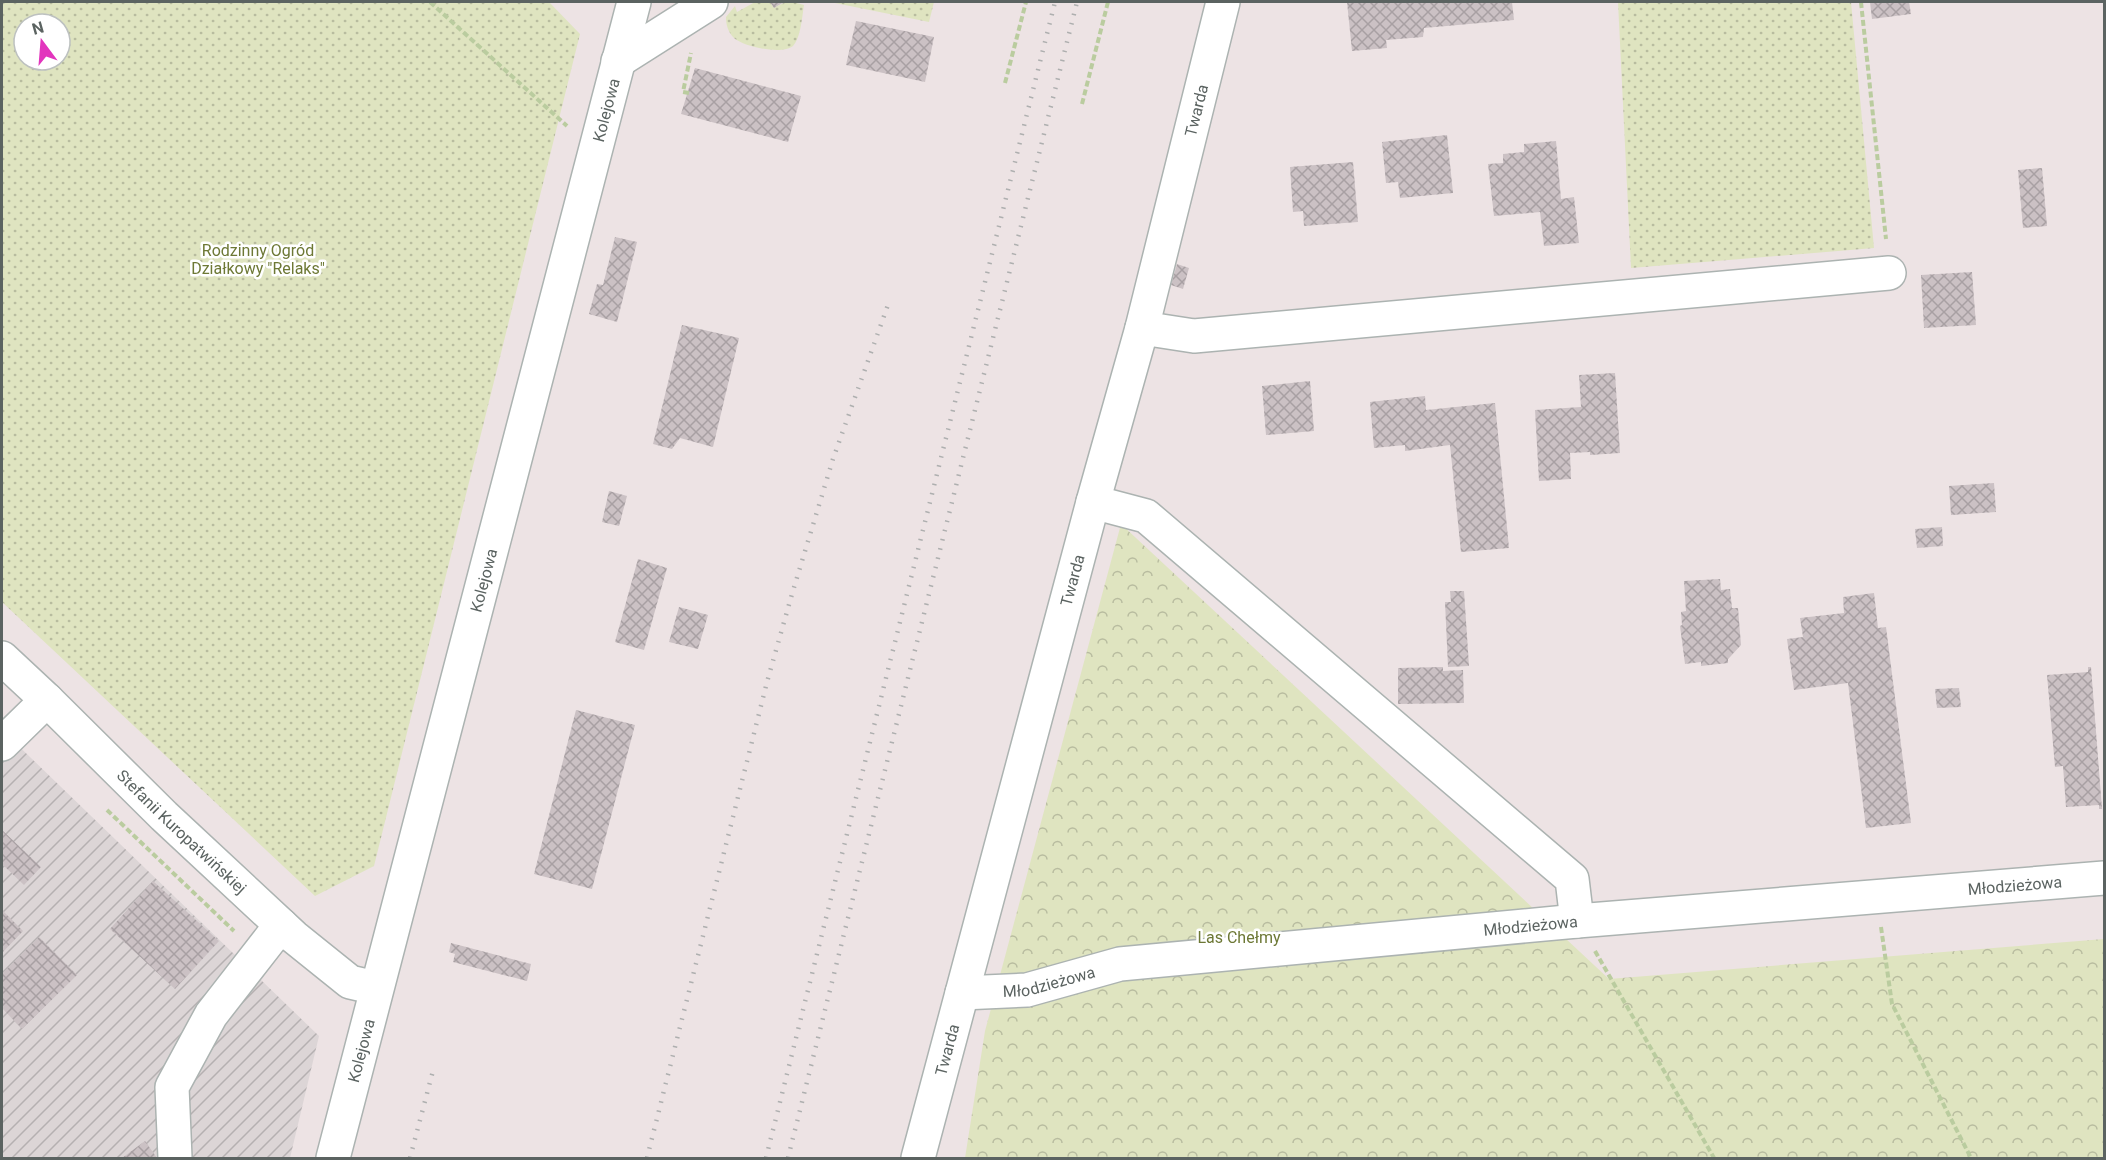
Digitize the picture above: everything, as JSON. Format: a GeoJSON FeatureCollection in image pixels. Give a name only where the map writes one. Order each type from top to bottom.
{"type":"FeatureCollection","features":[{"type":"Feature","properties":{"kind":"street","name":"Kolejowa"},"geometry":{"type":"LineString","coordinates":[[333,1158],[634,2]]}},
{"type":"Feature","properties":{"kind":"street"},"geometry":{"type":"LineString","coordinates":[[618,61],[711,2]]}},
{"type":"Feature","properties":{"kind":"street","name":"Twarda"},"geometry":{"type":"LineString","coordinates":[[918,1158],[1142,327],[1223,2]]}},
{"type":"Feature","properties":{"kind":"street"},"geometry":{"type":"LineString","coordinates":[[1142,327],[1194,336],[1889,273]]}},
{"type":"Feature","properties":{"kind":"street"},"geometry":{"type":"LineString","coordinates":[[1093,502],[1146,516],[1572,879],[1577,921]]}},
{"type":"Feature","properties":{"kind":"street","name":"Stefanii Kuropatwińskiej"},"geometry":{"type":"LineString","coordinates":[[2,658],[164,816],[281,925],[350,982],[376,988]]}},
{"type":"Feature","properties":{"kind":"street"},"geometry":{"type":"LineString","coordinates":[[2,744],[47,700]]}},
{"type":"Feature","properties":{"kind":"street","name":"Młodzieżowa"},"geometry":{"type":"LineString","coordinates":[[962,993],[1027,990],[1120,964],[1577,921],[2104,878]]}},
{"type":"Feature","properties":{"kind":"street"},"geometry":{"type":"LineString","coordinates":[[176,1158],[172,1087],[211,1015],[281,925]]}},
{"type":"Feature","properties":{"kind":"path"},"geometry":{"type":"LineString","coordinates":[[430,2],[596,152]]}},
{"type":"Feature","properties":{"kind":"path"},"geometry":{"type":"LineString","coordinates":[[1005,83],[1026,2]]}},
{"type":"Feature","properties":{"kind":"path"},"geometry":{"type":"LineString","coordinates":[[1082,104],[1108,2]]}},
{"type":"Feature","properties":{"kind":"path"},"geometry":{"type":"LineString","coordinates":[[1861,2],[1889,273]]}},
{"type":"Feature","properties":{"kind":"path"},"geometry":{"type":"LineString","coordinates":[[687,72],[683,92],[689,93]]}},
{"type":"Feature","properties":{"kind":"path"},"geometry":{"type":"LineString","coordinates":[[1878,896],[1892,1004],[1971,1158]]}},
{"type":"Feature","properties":{"kind":"path"},"geometry":{"type":"LineString","coordinates":[[1577,921],[1714,1158]]}},
{"type":"Feature","properties":{"kind":"shaded area"},"geometry":{"type":"Polygon","coordinates":[[[2,730],[319,1036],[290,1158],[2,1158],[2,730]]]}},
{"type":"Feature","properties":{"kind":"green space","name":"Rodzinny Ogród Działkowy \"Relaks\""},"geometry":{"type":"Polygon","coordinates":[[[2,2],[549,2],[580,34],[374,866],[315,896],[2,602],[2,2]]]}},
{"type":"Feature","properties":{"kind":"green space"},"geometry":{"type":"Polygon","coordinates":[[[755,2],[770,2],[774,8],[789,2],[804,5],[799,32],[793,46],[781,50],[763,49],[746,44],[732,36],[726,23],[726,17],[735,6],[737,12],[755,2]]]}},
{"type":"Feature","properties":{"kind":"green space"},"geometry":{"type":"Polygon","coordinates":[[[830,2],[934,2],[929,22],[830,2]]]}},
{"type":"Feature","properties":{"kind":"green space"},"geometry":{"type":"Polygon","coordinates":[[[1618,2],[1851,2],[1874,248],[1631,268],[1618,2]]]}},
{"type":"Feature","properties":{"kind":"green space","name":"Las Chełmy"},"geometry":{"type":"Polygon","coordinates":[[[1121,524],[1609,979],[2104,939],[2104,1158],[965,1158],[985,1031],[1121,524]]]}},
{"type":"Feature","properties":{"kind":"building"},"geometry":{"type":"Polygon","coordinates":[[[770,2],[784,2],[774,8],[770,2]]]}},
{"type":"Feature","properties":{"kind":"building"},"geometry":{"type":"Polygon","coordinates":[[[1347,2],[1512,2],[1514,20],[1424,28],[1423,37],[1386,40],[1387,48],[1352,51],[1347,2]]]}},
{"type":"Feature","properties":{"kind":"building"},"geometry":{"type":"Polygon","coordinates":[[[1870,2],[1909,2],[1911,14],[1872,19],[1870,2]]]}},
{"type":"Feature","properties":{"kind":"building"},"geometry":{"type":"Polygon","coordinates":[[[856,21],[934,37],[925,82],[846,65],[856,21]]]}},
{"type":"Feature","properties":{"kind":"building"},"geometry":{"type":"Polygon","coordinates":[[[695,68],[801,96],[788,142],[681,114],[695,68]]]}},
{"type":"Feature","properties":{"kind":"building"},"geometry":{"type":"Polygon","coordinates":[[[1447,135],[1453,193],[1400,198],[1398,182],[1386,183],[1382,142],[1447,135]]]}},
{"type":"Feature","properties":{"kind":"building"},"geometry":{"type":"Polygon","coordinates":[[[1556,141],[1561,199],[1574,197],[1579,243],[1544,246],[1540,212],[1494,216],[1488,164],[1503,163],[1503,154],[1524,152],[1524,144],[1556,141]]]}},
{"type":"Feature","properties":{"kind":"building"},"geometry":{"type":"Polygon","coordinates":[[[1353,162],[1358,222],[1304,226],[1303,211],[1293,212],[1290,167],[1353,162]]]}},
{"type":"Feature","properties":{"kind":"building"},"geometry":{"type":"Polygon","coordinates":[[[2042,168],[2047,226],[2023,228],[2018,170],[2042,168]]]}},
{"type":"Feature","properties":{"kind":"building"},"geometry":{"type":"Polygon","coordinates":[[[615,237],[637,242],[617,322],[589,314],[597,284],[603,285],[615,237]]]}},
{"type":"Feature","properties":{"kind":"building"},"geometry":{"type":"Polygon","coordinates":[[[1177,264],[1189,268],[1183,289],[1171,285],[1177,264]]]}},
{"type":"Feature","properties":{"kind":"building"},"geometry":{"type":"Polygon","coordinates":[[[1972,272],[1976,325],[1924,328],[1921,275],[1972,272]]]}},
{"type":"Feature","properties":{"kind":"building"},"geometry":{"type":"Polygon","coordinates":[[[682,325],[739,338],[713,447],[680,438],[672,449],[653,444],[682,325]]]}},
{"type":"Feature","properties":{"kind":"building"},"geometry":{"type":"Polygon","coordinates":[[[1615,373],[1620,453],[1590,455],[1590,452],[1570,453],[1571,479],[1539,481],[1535,410],[1581,407],[1579,375],[1615,373]]]}},
{"type":"Feature","properties":{"kind":"building"},"geometry":{"type":"Polygon","coordinates":[[[1310,381],[1314,431],[1266,435],[1262,386],[1310,381]]]}},
{"type":"Feature","properties":{"kind":"building"},"geometry":{"type":"Polygon","coordinates":[[[1425,396],[1426,410],[1495,403],[1509,548],[1461,552],[1450,445],[1405,451],[1405,445],[1374,448],[1370,402],[1425,396]]]}},
{"type":"Feature","properties":{"kind":"building"},"geometry":{"type":"Polygon","coordinates":[[[1994,483],[1996,512],[1951,515],[1949,486],[1994,483]]]}},
{"type":"Feature","properties":{"kind":"building"},"geometry":{"type":"Polygon","coordinates":[[[609,491],[627,496],[619,526],[602,522],[609,491]]]}},
{"type":"Feature","properties":{"kind":"building"},"geometry":{"type":"Polygon","coordinates":[[[1942,527],[1943,546],[1917,548],[1915,529],[1942,527]]]}},
{"type":"Feature","properties":{"kind":"building"},"geometry":{"type":"Polygon","coordinates":[[[638,559],[667,568],[644,650],[615,642],[638,559]]]}},
{"type":"Feature","properties":{"kind":"building"},"geometry":{"type":"Polygon","coordinates":[[[1720,579],[1721,590],[1730,589],[1732,608],[1738,608],[1741,645],[1728,659],[1728,663],[1701,666],[1701,662],[1685,664],[1680,626],[1682,625],[1681,612],[1686,611],[1684,581],[1720,579]]]}},
{"type":"Feature","properties":{"kind":"building"},"geometry":{"type":"Polygon","coordinates":[[[1450,591],[1464,591],[1469,666],[1448,667],[1445,602],[1451,602],[1450,591]]]}},
{"type":"Feature","properties":{"kind":"building"},"geometry":{"type":"Polygon","coordinates":[[[1874,593],[1878,628],[1886,627],[1911,823],[1866,828],[1848,683],[1794,690],[1787,639],[1803,637],[1800,618],[1844,613],[1843,597],[1874,593]]]}},
{"type":"Feature","properties":{"kind":"building"},"geometry":{"type":"Polygon","coordinates":[[[679,607],[708,615],[698,649],[669,642],[679,607]]]}},
{"type":"Feature","properties":{"kind":"building"},"geometry":{"type":"Polygon","coordinates":[[[1443,667],[1443,671],[1463,670],[1464,703],[1398,704],[1398,668],[1443,667]]]}},
{"type":"Feature","properties":{"kind":"building"},"geometry":{"type":"Polygon","coordinates":[[[2088,667],[2091,667],[2102,809],[2099,809],[2099,805],[2066,807],[2063,766],[2055,767],[2047,675],[2088,672],[2088,667]]]}},
{"type":"Feature","properties":{"kind":"building"},"geometry":{"type":"Polygon","coordinates":[[[1959,688],[1961,707],[1937,708],[1935,689],[1959,688]]]}},
{"type":"Feature","properties":{"kind":"building"},"geometry":{"type":"Polygon","coordinates":[[[576,710],[635,725],[592,889],[534,874],[576,710]]]}},
{"type":"Feature","properties":{"kind":"building"},"geometry":{"type":"Polygon","coordinates":[[[2,830],[41,867],[24,885],[2,864],[2,830]]]}},
{"type":"Feature","properties":{"kind":"building"},"geometry":{"type":"Polygon","coordinates":[[[153,881],[219,941],[175,989],[110,929],[153,881]]]}},
{"type":"Feature","properties":{"kind":"building"},"geometry":{"type":"Polygon","coordinates":[[[2,910],[23,931],[2,953],[2,910]]]}},
{"type":"Feature","properties":{"kind":"building"},"geometry":{"type":"Polygon","coordinates":[[[39,937],[77,975],[22,1029],[2,1008],[2,974],[39,937]]]}},
{"type":"Feature","properties":{"kind":"building"},"geometry":{"type":"Polygon","coordinates":[[[451,943],[531,964],[527,981],[453,962],[455,954],[449,952],[451,943]]]}},
{"type":"Feature","properties":{"kind":"building"},"geometry":{"type":"Polygon","coordinates":[[[145,1141],[157,1158],[122,1158],[145,1141]]]}},
{"type":"Feature","properties":{"kind":"railway"},"geometry":{"type":"LineString","coordinates":[[766,1158],[1055,2]]}},
{"type":"Feature","properties":{"kind":"railway"},"geometry":{"type":"LineString","coordinates":[[788,1158],[1077,2]]}},
{"type":"Feature","properties":{"kind":"railway"},"geometry":{"type":"LineString","coordinates":[[647,1158],[767,682],[833,459],[889,302]]}},
{"type":"Feature","properties":{"kind":"railway"},"geometry":{"type":"LineString","coordinates":[[410,1158],[434,1067]]}}]}
